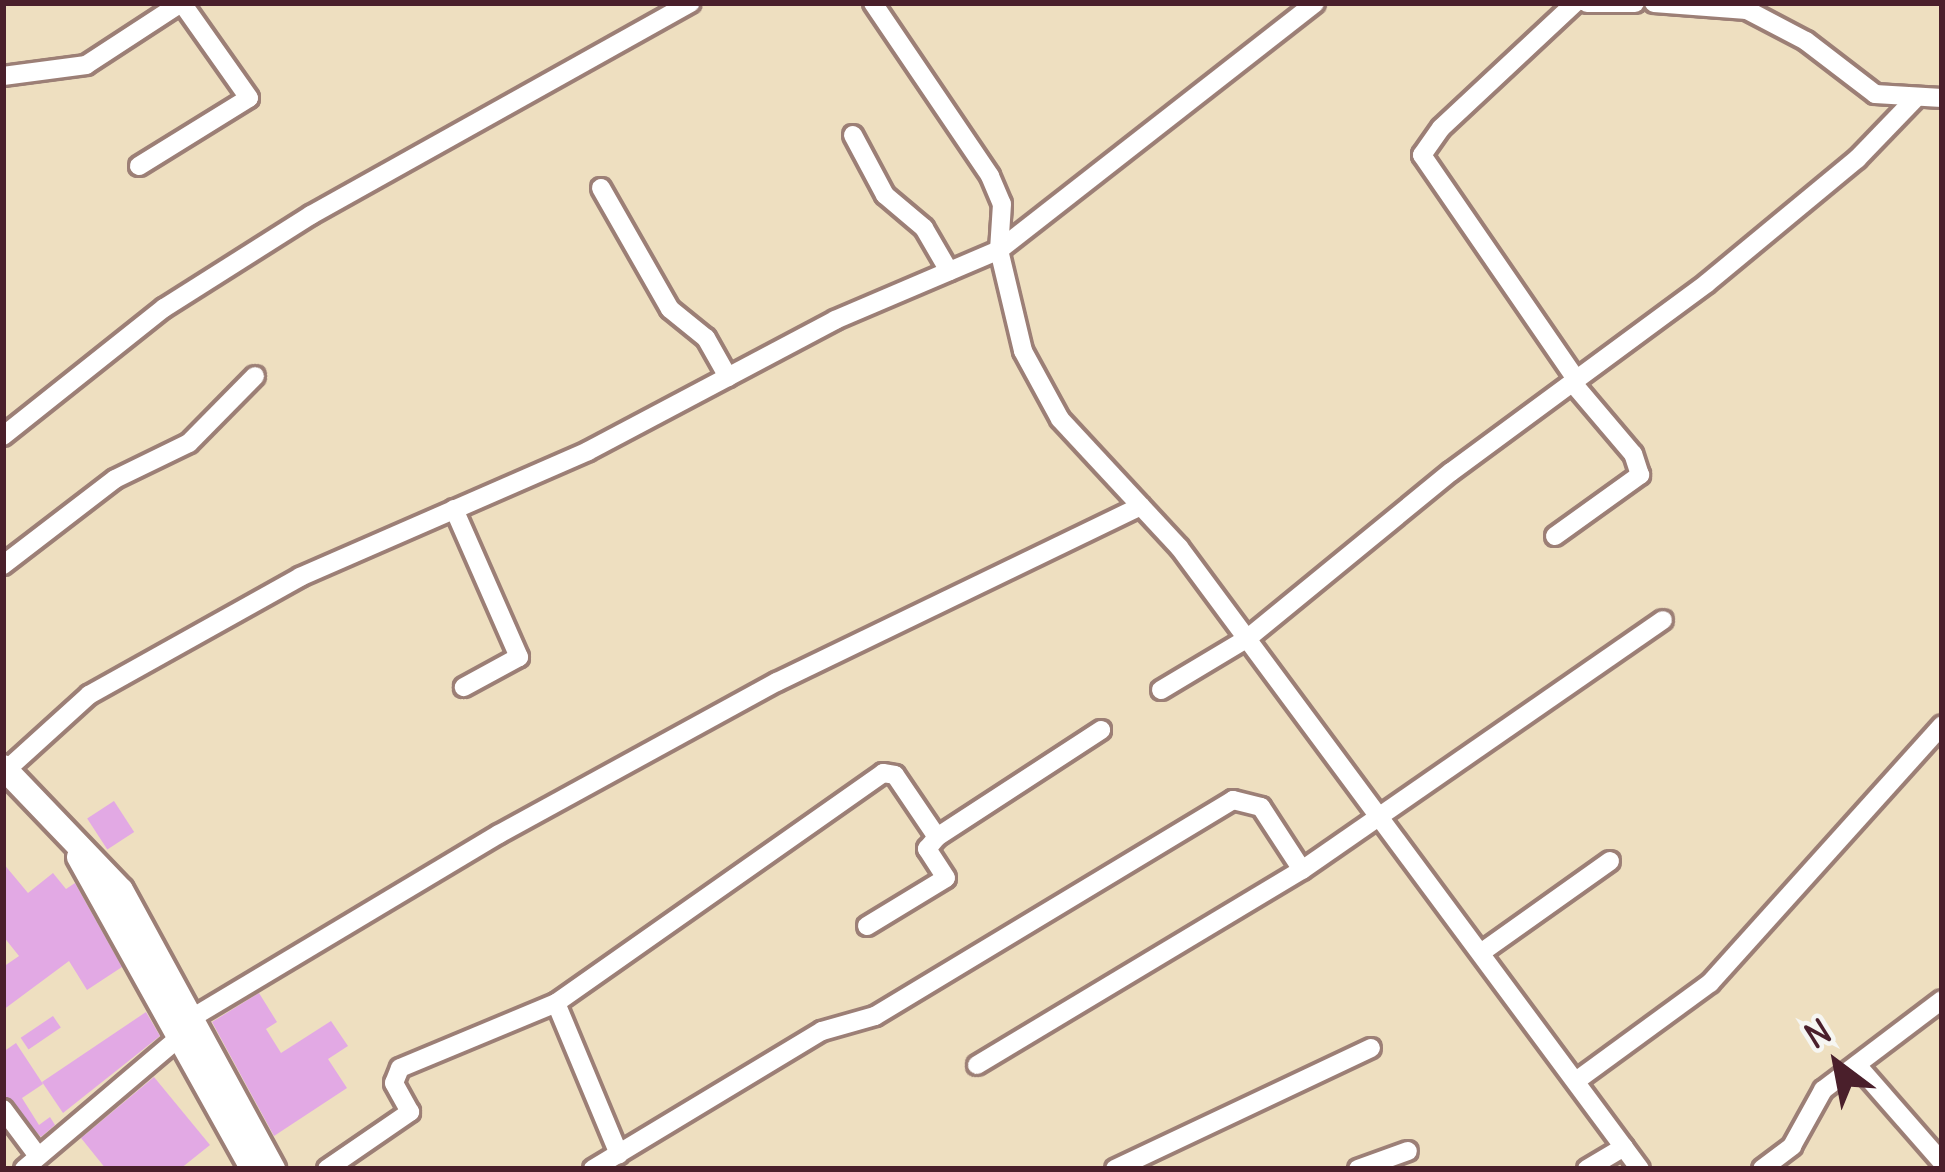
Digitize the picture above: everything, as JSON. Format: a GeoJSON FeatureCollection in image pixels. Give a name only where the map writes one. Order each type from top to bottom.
{"type":"FeatureCollection","features":[{"type":"Feature","properties":{"kind":"main road"},"geometry":{"type":"LineString","coordinates":[[4,770],[72,842],[189,1025],[273,1169]]}},
{"type":"Feature","properties":{"kind":"main road"},"geometry":{"type":"LineString","coordinates":[[189,1025],[253,1169]]}},
{"type":"Feature","properties":{"kind":"street"},"geometry":{"type":"LineString","coordinates":[[3,76],[86,65],[182,3],[249,98],[139,166]]}},
{"type":"Feature","properties":{"kind":"street"},"geometry":{"type":"LineString","coordinates":[[3,436],[164,308],[311,215],[692,3]]}},
{"type":"Feature","properties":{"kind":"street"},"geometry":{"type":"LineString","coordinates":[[873,3],[990,176],[1002,204],[999,250],[1023,351],[1060,419],[1105,477],[1141,506],[1248,638],[1640,1169]]}},
{"type":"Feature","properties":{"kind":"street"},"geometry":{"type":"LineString","coordinates":[[4,770],[67,710],[128,670],[300,577],[454,509],[999,250],[1315,3]]}},
{"type":"Feature","properties":{"kind":"street"},"geometry":{"type":"LineString","coordinates":[[1555,536],[1640,475],[1634,454],[1574,381],[1422,155],[1441,128],[1575,3]]}},
{"type":"Feature","properties":{"kind":"street"},"geometry":{"type":"LineString","coordinates":[[1587,3],[1635,3]]}},
{"type":"Feature","properties":{"kind":"street"},"geometry":{"type":"LineString","coordinates":[[1654,3],[1748,10],[1807,41],[1875,94],[1942,98]]}},
{"type":"Feature","properties":{"kind":"street"},"geometry":{"type":"LineString","coordinates":[[1161,690],[1248,638],[1857,159],[1916,99]]}},
{"type":"Feature","properties":{"kind":"street"},"geometry":{"type":"LineString","coordinates":[[853,135],[885,195],[924,228],[949,271]]}},
{"type":"Feature","properties":{"kind":"street"},"geometry":{"type":"LineString","coordinates":[[601,188],[670,309],[706,338],[728,377]]}},
{"type":"Feature","properties":{"kind":"street"},"geometry":{"type":"LineString","coordinates":[[3,565],[116,479],[189,443],[255,376]]}},
{"type":"Feature","properties":{"kind":"street"},"geometry":{"type":"LineString","coordinates":[[3,1109],[31,1163],[189,1025],[499,834],[777,682],[1141,506]]}},
{"type":"Feature","properties":{"kind":"street"},"geometry":{"type":"LineString","coordinates":[[454,509],[519,656],[464,687]]}},
{"type":"Feature","properties":{"kind":"street"},"geometry":{"type":"LineString","coordinates":[[977,1065],[1302,870],[1379,812],[1663,620]]}},
{"type":"Feature","properties":{"kind":"street"},"geometry":{"type":"LineString","coordinates":[[1576,1081],[1710,982],[1942,725]]}},
{"type":"Feature","properties":{"kind":"street"},"geometry":{"type":"LineString","coordinates":[[867,926],[946,878],[927,849],[938,837],[1101,730]]}},
{"type":"Feature","properties":{"kind":"street"},"geometry":{"type":"LineString","coordinates":[[327,1169],[410,1112],[394,1083],[400,1068],[556,1003],[886,772],[938,837]]}},
{"type":"Feature","properties":{"kind":"street"},"geometry":{"type":"LineString","coordinates":[[592,1169],[822,1031],[875,1016],[1233,800],[1261,807],[1302,870]]}},
{"type":"Feature","properties":{"kind":"street"},"geometry":{"type":"LineString","coordinates":[[1482,952],[1610,861]]}},
{"type":"Feature","properties":{"kind":"street"},"geometry":{"type":"LineString","coordinates":[[1762,1169],[1792,1146],[1815,1097],[1942,1000]]}},
{"type":"Feature","properties":{"kind":"street"},"geometry":{"type":"LineString","coordinates":[[556,1003],[620,1154]]}},
{"type":"Feature","properties":{"kind":"street"},"geometry":{"type":"LineString","coordinates":[[1115,1169],[1371,1048]]}},
{"type":"Feature","properties":{"kind":"street"},"geometry":{"type":"LineString","coordinates":[[1857,1065],[1942,1162]]}},
{"type":"Feature","properties":{"kind":"street"},"geometry":{"type":"LineString","coordinates":[[1587,1169],[1624,1148]]}},
{"type":"Feature","properties":{"kind":"street"},"geometry":{"type":"LineString","coordinates":[[1358,1169],[1408,1151]]}},
{"type":"Feature","properties":{"kind":"building"},"geometry":{"type":"Polygon","coordinates":[[[114,801],[134,832],[107,849],[87,818],[114,801]]]}},
{"type":"Feature","properties":{"kind":"building"},"geometry":{"type":"Polygon","coordinates":[[[3,863],[28,893],[53,873],[66,889],[75,883],[122,967],[87,990],[69,961],[3,1010],[3,967],[19,956],[3,936],[3,863]]]}},
{"type":"Feature","properties":{"kind":"building"},"geometry":{"type":"Polygon","coordinates":[[[259,993],[277,1022],[266,1029],[281,1053],[331,1021],[348,1046],[328,1059],[347,1088],[274,1136],[212,1022],[259,993]]]}},
{"type":"Feature","properties":{"kind":"building"},"geometry":{"type":"Polygon","coordinates":[[[146,1012],[160,1036],[63,1113],[42,1082],[146,1012]]]}},
{"type":"Feature","properties":{"kind":"building"},"geometry":{"type":"Polygon","coordinates":[[[53,1016],[61,1028],[28,1049],[21,1038],[53,1016]]]}},
{"type":"Feature","properties":{"kind":"building"},"geometry":{"type":"Polygon","coordinates":[[[16,1043],[43,1084],[22,1098],[39,1125],[50,1117],[55,1125],[41,1137],[3,1096],[3,1052],[16,1043]]]}},
{"type":"Feature","properties":{"kind":"building"},"geometry":{"type":"Polygon","coordinates":[[[154,1077],[210,1145],[180,1169],[106,1169],[81,1138],[154,1077]]]}}]}
